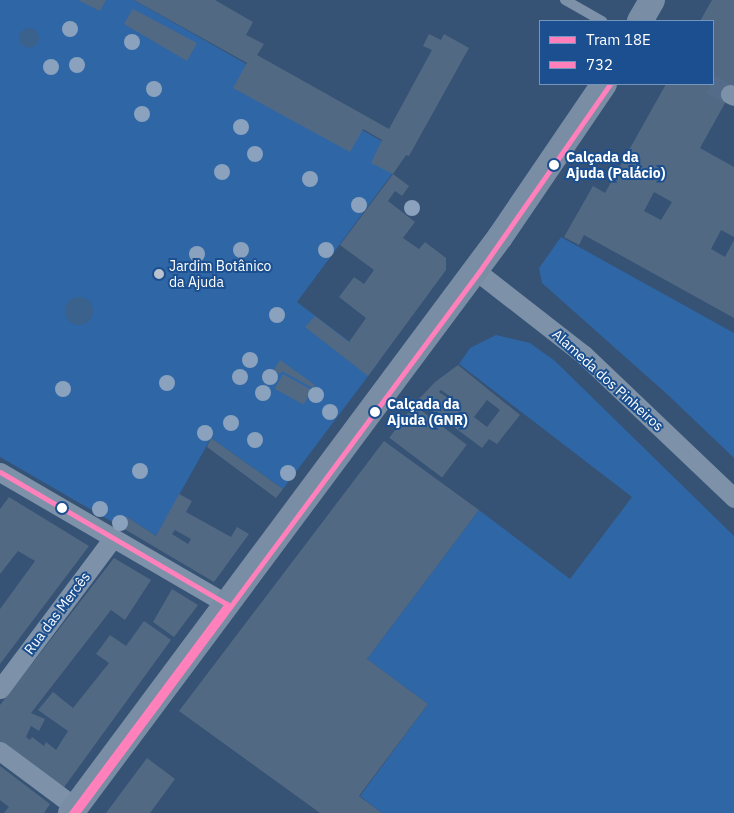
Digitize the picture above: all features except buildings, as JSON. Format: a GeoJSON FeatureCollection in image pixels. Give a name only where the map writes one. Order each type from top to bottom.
{"type":"FeatureCollection","features":[{"type":"Feature","properties":{"kind":"street"},"geometry":{"type":"LineString","coordinates":[[641,20],[652,0]]}},
{"type":"Feature","properties":{"kind":"street"},"geometry":{"type":"LineString","coordinates":[[0,751],[73,810],[475,270],[603,85]]}},
{"type":"Feature","properties":{"kind":"street","name":"Alameda dos Pinheiros"},"geometry":{"type":"LineString","coordinates":[[475,270],[583,354],[734,498]]}},
{"type":"Feature","properties":{"kind":"street"},"geometry":{"type":"LineString","coordinates":[[3,480],[114,538],[227,604]]}},
{"type":"Feature","properties":{"kind":"street","name":"Rua das Mercês"},"geometry":{"type":"LineString","coordinates":[[0,689],[114,538]]}},
{"type":"Feature","properties":{"kind":"lane"},"geometry":{"type":"LineString","coordinates":[[565,0],[600,20]]}},
{"type":"Feature","properties":{"kind":"shaded area","name":"Jardim Botânico da Ajuda"},"geometry":{"type":"Polygon","coordinates":[[[0,0],[134,0],[406,155],[297,302],[378,363],[283,489],[211,438],[156,536],[127,517],[121,527],[0,457],[0,0]]]}},
{"type":"Feature","properties":{"kind":"shaded area"},"geometry":{"type":"Polygon","coordinates":[[[29,28],[36,31],[39,38],[36,45],[29,48],[22,45],[19,38],[22,31],[29,28]]]}},
{"type":"Feature","properties":{"kind":"shaded area"},"geometry":{"type":"Polygon","coordinates":[[[561,237],[734,333],[734,458],[668,395],[542,283],[539,268],[561,237]]]}},
{"type":"Feature","properties":{"kind":"shaded area"},"geometry":{"type":"Polygon","coordinates":[[[79,297],[89,301],[93,311],[89,321],[79,325],[69,321],[65,311],[69,301],[79,297]]]}},
{"type":"Feature","properties":{"kind":"shaded area"},"geometry":{"type":"Polygon","coordinates":[[[496,335],[530,343],[555,361],[734,536],[734,813],[382,813],[360,796],[428,704],[367,659],[479,510],[570,579],[632,497],[459,364],[470,348],[496,335]]]}},
{"type":"Feature","properties":{"kind":"tunnel"},"geometry":{"type":"LineString","coordinates":[[713,85],[730,94]]}},
{"type":"Feature","properties":{"kind":"tram line","name":"18E"},"geometry":{"type":"LineString","coordinates":[[77,813],[479,272],[609,85]]}},
{"type":"Feature","properties":{"kind":"transit line","name":"732"},"geometry":{"type":"LineString","coordinates":[[0,472],[227,604]]}},
{"type":"Feature","properties":{"kind":"transit line","name":"732"},"geometry":{"type":"LineString","coordinates":[[71,813],[227,604]]}},
{"type":"Feature","properties":{"kind":"place","name":"Calçada da Ajuda (Palácio)"},"geometry":{"type":"Point","coordinates":[554,165]}},
{"type":"Feature","properties":{"kind":"place","name":"Jardim Botânico da Ajuda"},"geometry":{"type":"Point","coordinates":[159,274]}},
{"type":"Feature","properties":{"kind":"place","name":"Calçada da Ajuda (GNR)"},"geometry":{"type":"Point","coordinates":[375,412]}}]}
